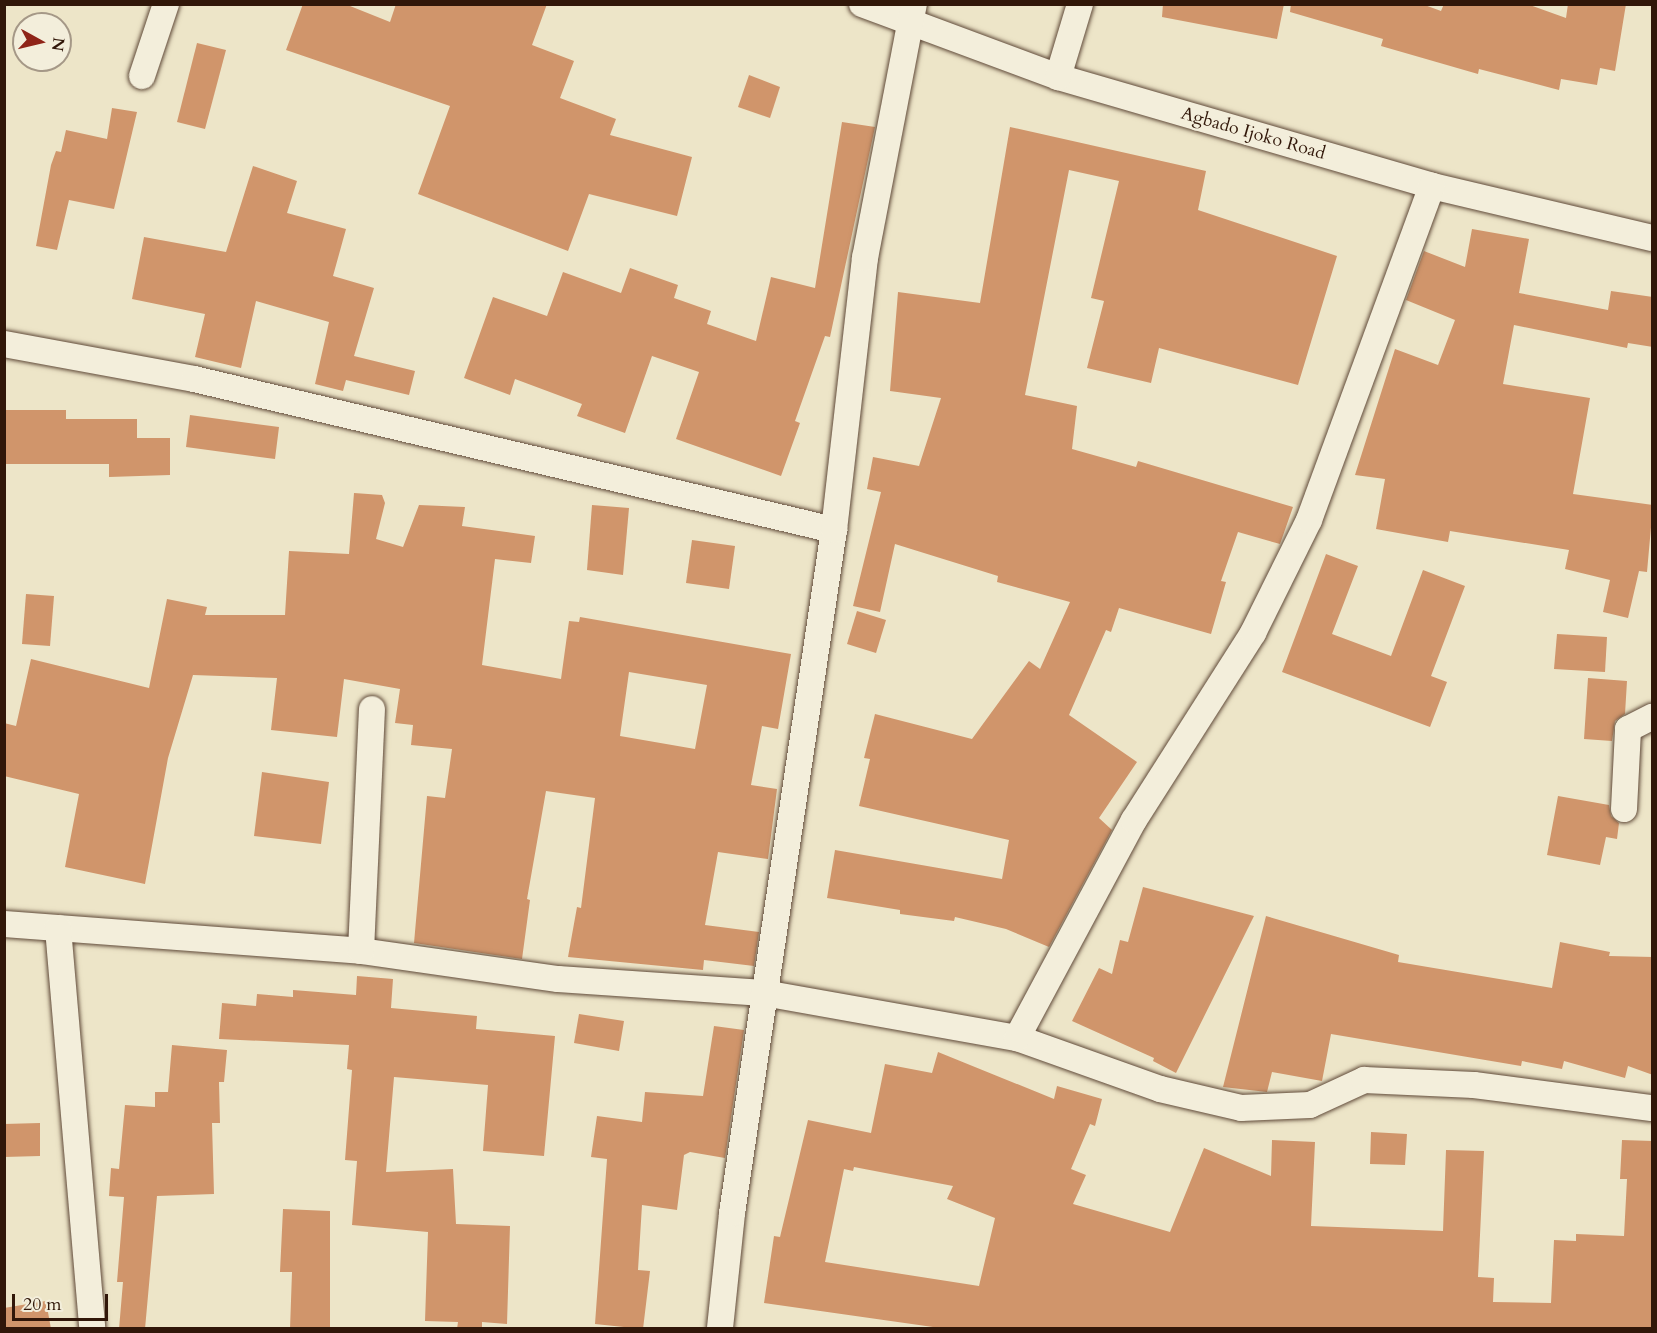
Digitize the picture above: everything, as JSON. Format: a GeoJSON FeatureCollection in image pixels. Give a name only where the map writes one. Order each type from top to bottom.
{"type":"FeatureCollection","features":[{"type":"Feature","properties":{"kind":"street"},"geometry":{"type":"LineString","coordinates":[[142,76],[166,4]]}},
{"type":"Feature","properties":{"kind":"street","name":"Agbado Ijoko Road"},"geometry":{"type":"LineString","coordinates":[[862,4],[911,14],[1058,77],[1432,186],[1653,238]]}},
{"type":"Feature","properties":{"kind":"street"},"geometry":{"type":"LineString","coordinates":[[1058,77],[1080,4]]}},
{"type":"Feature","properties":{"kind":"street"},"geometry":{"type":"LineString","coordinates":[[724,1328],[764,993],[834,530],[865,258],[911,14]]}},
{"type":"Feature","properties":{"kind":"street"},"geometry":{"type":"LineString","coordinates":[[1017,1038],[1134,820],[1253,633],[1309,520],[1432,186]]}},
{"type":"Feature","properties":{"kind":"street"},"geometry":{"type":"LineString","coordinates":[[4,344],[194,379],[834,530]]}},
{"type":"Feature","properties":{"kind":"street"},"geometry":{"type":"LineString","coordinates":[[361,951],[372,709]]}},
{"type":"Feature","properties":{"kind":"street"},"geometry":{"type":"LineString","coordinates":[[1624,809],[1628,729],[1653,717]]}},
{"type":"Feature","properties":{"kind":"street"},"geometry":{"type":"LineString","coordinates":[[4,924],[361,951],[558,979],[764,993],[1017,1038],[1160,1089],[1241,1108],[1310,1105],[1364,1080],[1474,1084],[1653,1108]]}},
{"type":"Feature","properties":{"kind":"street"},"geometry":{"type":"LineString","coordinates":[[58,928],[92,1329]]}},
{"type":"Feature","properties":{"kind":"building"},"geometry":{"type":"Polygon","coordinates":[[[303,4],[345,4],[390,22],[396,4],[547,4],[532,45],[574,61],[560,98],[616,119],[610,135],[692,157],[677,216],[589,194],[568,251],[418,194],[450,106],[286,50],[303,4]]]}},
{"type":"Feature","properties":{"kind":"building"},"geometry":{"type":"Polygon","coordinates":[[[1163,4],[1284,4],[1277,39],[1162,17],[1163,4]]]}},
{"type":"Feature","properties":{"kind":"building"},"geometry":{"type":"Polygon","coordinates":[[[1291,4],[1422,4],[1441,11],[1444,4],[1527,4],[1566,18],[1568,4],[1626,4],[1615,71],[1600,68],[1597,85],[1561,79],[1559,90],[1479,69],[1478,74],[1381,46],[1383,39],[1290,12],[1291,4]]]}},
{"type":"Feature","properties":{"kind":"building"},"geometry":{"type":"Polygon","coordinates":[[[197,43],[226,50],[205,129],[177,122],[197,43]]]}},
{"type":"Feature","properties":{"kind":"building"},"geometry":{"type":"Polygon","coordinates":[[[749,75],[780,87],[770,118],[738,107],[749,75]]]}},
{"type":"Feature","properties":{"kind":"building"},"geometry":{"type":"Polygon","coordinates":[[[112,108],[137,112],[114,209],[69,200],[57,250],[36,246],[51,165],[56,151],[61,152],[66,130],[107,139],[112,108]]]}},
{"type":"Feature","properties":{"kind":"building"},"geometry":{"type":"Polygon","coordinates":[[[842,122],[875,127],[830,337],[825,336],[795,421],[800,423],[781,476],[676,439],[699,372],[652,356],[625,433],[577,416],[582,404],[515,379],[510,395],[464,378],[493,297],[547,316],[563,272],[621,293],[630,268],[678,285],[674,298],[711,311],[707,324],[756,341],[771,277],[815,288],[842,122]]]}},
{"type":"Feature","properties":{"kind":"building"},"geometry":{"type":"Polygon","coordinates":[[[1010,127],[1206,171],[1198,210],[1337,256],[1298,385],[1159,348],[1151,383],[1087,368],[1104,301],[1091,298],[1119,181],[1069,170],[1025,395],[1077,406],[1072,449],[1136,467],[1138,461],[1293,507],[1280,544],[1238,532],[1221,581],[1226,582],[1211,634],[1119,608],[1111,632],[1106,630],[1069,715],[1137,762],[1099,818],[1112,830],[1049,947],[1006,929],[955,917],[954,921],[900,914],[900,910],[827,898],[835,850],[1002,879],[1009,840],[859,806],[870,759],[864,758],[875,714],[972,739],[1029,661],[1040,669],[1070,602],[997,582],[998,576],[895,544],[880,612],[853,606],[881,492],[867,489],[873,457],[919,466],[941,398],[890,391],[898,292],[980,303],[1010,127]]]}},
{"type":"Feature","properties":{"kind":"building"},"geometry":{"type":"Polygon","coordinates":[[[253,166],[297,181],[287,213],[346,229],[333,276],[374,288],[354,356],[415,371],[409,395],[346,380],[343,391],[315,384],[329,322],[256,301],[241,368],[195,357],[205,314],[132,299],[144,237],[226,252],[253,166]]]}},
{"type":"Feature","properties":{"kind":"building"},"geometry":{"type":"Polygon","coordinates":[[[1472,229],[1529,239],[1519,293],[1608,310],[1611,291],[1653,297],[1653,347],[1628,343],[1627,348],[1514,325],[1503,384],[1590,398],[1573,494],[1653,505],[1647,572],[1639,571],[1628,618],[1603,612],[1610,580],[1565,569],[1569,550],[1450,531],[1448,542],[1376,529],[1385,479],[1355,475],[1395,349],[1438,365],[1455,320],[1406,300],[1424,251],[1465,267],[1472,229]]]}},
{"type":"Feature","properties":{"kind":"building"},"geometry":{"type":"Polygon","coordinates":[[[4,410],[66,410],[66,419],[137,419],[137,438],[170,438],[170,475],[109,477],[109,464],[4,464],[4,410]]]}},
{"type":"Feature","properties":{"kind":"building"},"geometry":{"type":"Polygon","coordinates":[[[190,415],[279,427],[275,459],[186,447],[190,415]]]}},
{"type":"Feature","properties":{"kind":"building"},"geometry":{"type":"Polygon","coordinates":[[[354,493],[382,495],[385,503],[376,539],[403,547],[419,505],[465,507],[462,526],[535,536],[531,563],[495,559],[482,665],[561,679],[569,621],[579,622],[580,617],[791,654],[778,729],[762,726],[751,785],[777,789],[768,859],[718,852],[705,925],[759,932],[754,966],[704,960],[703,970],[568,957],[577,907],[581,908],[595,798],[546,791],[527,899],[530,900],[522,959],[414,943],[427,796],[445,798],[452,749],[411,745],[413,725],[395,723],[400,689],[344,679],[337,737],[271,730],[277,678],[193,675],[168,758],[145,884],[65,867],[79,794],[4,776],[4,723],[16,726],[31,659],[149,688],[167,599],[207,607],[205,615],[285,615],[289,551],[349,554],[354,493]],[[629,672],[620,736],[695,749],[707,685],[629,672]]]}},
{"type":"Feature","properties":{"kind":"building"},"geometry":{"type":"Polygon","coordinates":[[[592,505],[629,508],[623,575],[587,570],[592,505]]]}},
{"type":"Feature","properties":{"kind":"building"},"geometry":{"type":"Polygon","coordinates":[[[692,540],[735,546],[729,589],[686,583],[692,540]]]}},
{"type":"Feature","properties":{"kind":"building"},"geometry":{"type":"Polygon","coordinates":[[[1326,554],[1358,566],[1332,634],[1391,656],[1423,570],[1465,586],[1431,676],[1447,682],[1430,727],[1282,672],[1326,554]]]}},
{"type":"Feature","properties":{"kind":"building"},"geometry":{"type":"Polygon","coordinates":[[[26,594],[54,596],[50,646],[22,644],[26,594]]]}},
{"type":"Feature","properties":{"kind":"building"},"geometry":{"type":"Polygon","coordinates":[[[857,611],[886,620],[876,653],[847,644],[857,611]]]}},
{"type":"Feature","properties":{"kind":"building"},"geometry":{"type":"Polygon","coordinates":[[[1557,634],[1607,637],[1605,672],[1554,669],[1557,634]]]}},
{"type":"Feature","properties":{"kind":"building"},"geometry":{"type":"Polygon","coordinates":[[[1588,678],[1627,681],[1625,714],[1615,721],[1612,741],[1584,739],[1588,678]]]}},
{"type":"Feature","properties":{"kind":"building"},"geometry":{"type":"Polygon","coordinates":[[[262,772],[329,782],[321,844],[254,836],[262,772]]]}},
{"type":"Feature","properties":{"kind":"building"},"geometry":{"type":"Polygon","coordinates":[[[1558,796],[1609,805],[1611,816],[1619,823],[1617,839],[1606,837],[1600,865],[1547,855],[1558,796]]]}},
{"type":"Feature","properties":{"kind":"building"},"geometry":{"type":"Polygon","coordinates":[[[1143,887],[1254,916],[1176,1073],[1153,1061],[1154,1058],[1072,1021],[1099,968],[1112,974],[1120,940],[1128,942],[1143,887]]]}},
{"type":"Feature","properties":{"kind":"building"},"geometry":{"type":"Polygon","coordinates":[[[1266,916],[1399,955],[1398,962],[1552,988],[1560,942],[1610,952],[1609,956],[1653,957],[1653,1075],[1628,1066],[1625,1078],[1564,1061],[1562,1069],[1522,1061],[1521,1066],[1331,1034],[1322,1081],[1272,1072],[1267,1092],[1223,1087],[1266,916]]]}},
{"type":"Feature","properties":{"kind":"building"},"geometry":{"type":"Polygon","coordinates":[[[357,976],[393,979],[391,1008],[477,1016],[476,1029],[555,1036],[544,1156],[483,1151],[488,1085],[394,1077],[386,1172],[453,1169],[456,1224],[510,1226],[507,1324],[482,1322],[482,1329],[457,1329],[458,1322],[425,1321],[428,1232],[352,1225],[357,1161],[345,1160],[352,1070],[347,1069],[349,1045],[219,1039],[222,1003],[256,1006],[257,994],[293,997],[293,990],[356,995],[357,976]]]}},
{"type":"Feature","properties":{"kind":"building"},"geometry":{"type":"Polygon","coordinates":[[[579,1014],[624,1021],[619,1051],[574,1043],[579,1014]]]}},
{"type":"Feature","properties":{"kind":"building"},"geometry":{"type":"Polygon","coordinates":[[[714,1026],[744,1030],[725,1158],[690,1152],[684,1155],[677,1210],[642,1205],[638,1270],[650,1271],[643,1329],[595,1324],[607,1159],[591,1157],[597,1116],[642,1122],[645,1092],[703,1096],[714,1026]]]}},
{"type":"Feature","properties":{"kind":"building"},"geometry":{"type":"Polygon","coordinates":[[[172,1045],[227,1050],[224,1082],[219,1082],[220,1123],[212,1123],[214,1194],[157,1196],[145,1329],[119,1329],[123,1282],[117,1282],[124,1197],[109,1196],[111,1168],[119,1169],[125,1105],[155,1107],[155,1092],[168,1092],[172,1045]]]}},
{"type":"Feature","properties":{"kind":"building"},"geometry":{"type":"Polygon","coordinates":[[[938,1052],[1054,1099],[1057,1086],[1102,1099],[1095,1126],[1090,1124],[1071,1169],[1086,1175],[1073,1204],[1170,1232],[1204,1148],[1271,1176],[1272,1140],[1315,1142],[1311,1226],[1443,1231],[1446,1150],[1484,1151],[1478,1277],[1494,1278],[1493,1302],[1551,1303],[1554,1240],[1576,1241],[1576,1234],[1624,1236],[1627,1179],[1620,1179],[1622,1140],[1653,1141],[1653,1329],[947,1329],[764,1303],[774,1236],[780,1237],[808,1120],[871,1133],[885,1064],[932,1073],[938,1052]],[[854,1167],[853,1171],[844,1169],[825,1262],[979,1286],[995,1218],[947,1199],[953,1186],[854,1167]]]}},
{"type":"Feature","properties":{"kind":"building"},"geometry":{"type":"Polygon","coordinates":[[[40,1123],[40,1156],[4,1157],[4,1124],[40,1123]]]}},
{"type":"Feature","properties":{"kind":"building"},"geometry":{"type":"Polygon","coordinates":[[[1371,1132],[1407,1134],[1405,1165],[1370,1164],[1371,1132]]]}},
{"type":"Feature","properties":{"kind":"building"},"geometry":{"type":"Polygon","coordinates":[[[283,1209],[330,1211],[330,1329],[290,1329],[292,1272],[280,1272],[283,1209]]]}},
{"type":"Feature","properties":{"kind":"building"},"geometry":{"type":"Polygon","coordinates":[[[46,1301],[51,1329],[4,1329],[4,1308],[46,1301]]]}}]}
